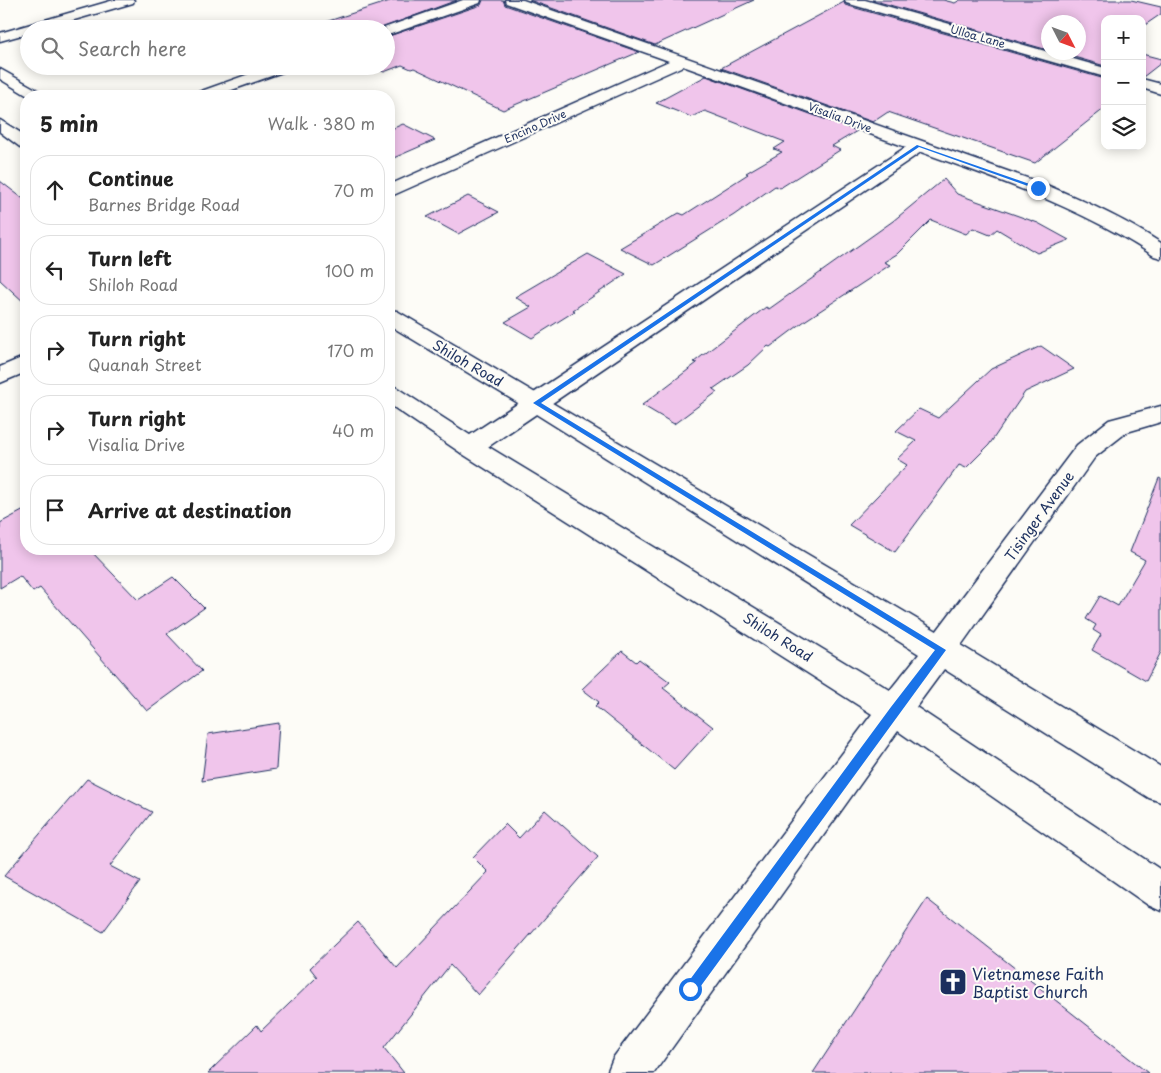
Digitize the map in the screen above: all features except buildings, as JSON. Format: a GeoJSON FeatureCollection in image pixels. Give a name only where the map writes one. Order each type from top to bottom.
{"type":"FeatureCollection","features":[{"type":"Feature","properties":{"kind":"street"},"geometry":{"type":"LineString","coordinates":[[57,20],[128,0]]}},
{"type":"Feature","properties":{"kind":"street"},"geometry":{"type":"LineString","coordinates":[[395,28],[475,0]]}},
{"type":"Feature","properties":{"kind":"street","name":"Visalia Drive"},"geometry":{"type":"LineString","coordinates":[[511,0],[1038,188],[1091,210],[1132,232],[1161,252]]}},
{"type":"Feature","properties":{"kind":"street","name":"Ulloa Lane"},"geometry":{"type":"LineString","coordinates":[[851,0],[1101,72]]}},
{"type":"Feature","properties":{"kind":"street"},"geometry":{"type":"LineString","coordinates":[[0,36],[20,30]]}},
{"type":"Feature","properties":{"kind":"street","name":"Encino Drive"},"geometry":{"type":"LineString","coordinates":[[395,189],[682,61]]}},
{"type":"Feature","properties":{"kind":"street"},"geometry":{"type":"LineString","coordinates":[[0,73],[28,90]]}},
{"type":"Feature","properties":{"kind":"street"},"geometry":{"type":"LineString","coordinates":[[217,90],[260,75]]}},
{"type":"Feature","properties":{"kind":"street"},"geometry":{"type":"LineString","coordinates":[[1146,84],[1161,89]]}},
{"type":"Feature","properties":{"kind":"street"},"geometry":{"type":"LineString","coordinates":[[0,125],[20,139]]}},
{"type":"Feature","properties":{"kind":"street"},"geometry":{"type":"LineString","coordinates":[[470,447],[918,146]]}},
{"type":"Feature","properties":{"kind":"street","name":"Shiloh Road"},"geometry":{"type":"LineString","coordinates":[[395,320],[536,403],[1161,786]]}},
{"type":"Feature","properties":{"kind":"street"},"geometry":{"type":"LineString","coordinates":[[0,376],[20,366]]}},
{"type":"Feature","properties":{"kind":"street","name":"Shiloh Road"},"geometry":{"type":"LineString","coordinates":[[395,397],[470,447],[894,710],[1161,892]]}},
{"type":"Feature","properties":{"kind":"street","name":"Tisinger Avenue"},"geometry":{"type":"LineString","coordinates":[[628,1073],[1086,451],[1118,426],[1161,414]]}},
{"type":"Feature","properties":{"kind":"place","name":"Vietnamese Faith Baptist Church"},"geometry":{"type":"Point","coordinates":[953,982]}},
{"type":"Feature","properties":{"kind":"route"},"geometry":{"type":"LineString","coordinates":[[690,989],[894,710],[941,650],[536,403],[918,146],[1038,188]]}}]}
